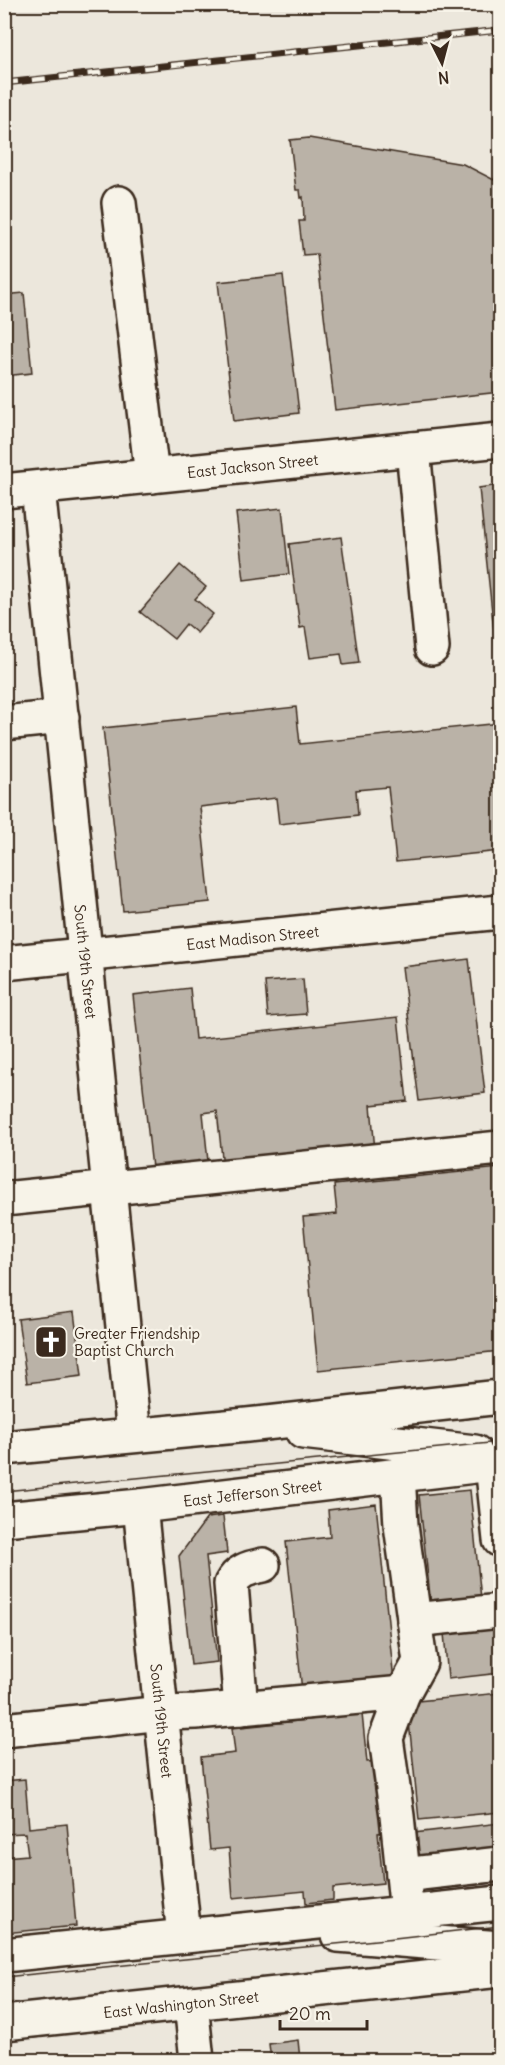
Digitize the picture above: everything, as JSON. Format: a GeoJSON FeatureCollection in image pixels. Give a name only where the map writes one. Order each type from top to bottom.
{"type":"FeatureCollection","features":[{"type":"Feature","properties":{"kind":"main road"},"geometry":{"type":"LineString","coordinates":[[119,203],[152,476]]}},
{"type":"Feature","properties":{"kind":"main road","name":"East Jackson Street"},"geometry":{"type":"LineString","coordinates":[[4,491],[501,440]]}},
{"type":"Feature","properties":{"kind":"main road"},"geometry":{"type":"LineString","coordinates":[[413,449],[432,648]]}},
{"type":"Feature","properties":{"kind":"main road","name":"South 19th Street"},"geometry":{"type":"LineString","coordinates":[[38,488],[134,1436]]}},
{"type":"Feature","properties":{"kind":"main road"},"geometry":{"type":"LineString","coordinates":[[4,723],[62,717]]}},
{"type":"Feature","properties":{"kind":"main road","name":"East Madison Street"},"geometry":{"type":"LineString","coordinates":[[4,963],[501,912]]}},
{"type":"Feature","properties":{"kind":"main road"},"geometry":{"type":"LineString","coordinates":[[4,1199],[501,1148]]}},
{"type":"Feature","properties":{"kind":"main road"},"geometry":{"type":"LineString","coordinates":[[4,1448],[247,1425],[501,1397]]}},
{"type":"Feature","properties":{"kind":"main road"},"geometry":{"type":"LineString","coordinates":[[247,1425],[440,1449],[498,1460],[501,1540]]}},
{"type":"Feature","properties":{"kind":"main road","name":"East Jefferson Street"},"geometry":{"type":"LineString","coordinates":[[4,1519],[140,1506],[398,1475],[498,1460]]}},
{"type":"Feature","properties":{"kind":"main road"},"geometry":{"type":"LineString","coordinates":[[398,1475],[402,1526],[420,1662],[403,1693],[386,1738],[407,1913]]}},
{"type":"Feature","properties":{"kind":"main road","name":"South 19th Street"},"geometry":{"type":"LineString","coordinates":[[140,1506],[184,1936]]}},
{"type":"Feature","properties":{"kind":"main road"},"geometry":{"type":"LineString","coordinates":[[241,1708],[231,1584],[235,1576],[243,1570],[263,1565]]}},
{"type":"Feature","properties":{"kind":"main road"},"geometry":{"type":"LineString","coordinates":[[414,1620],[501,1611]]}},
{"type":"Feature","properties":{"kind":"main road"},"geometry":{"type":"LineString","coordinates":[[4,1730],[162,1713],[403,1693]]}},
{"type":"Feature","properties":{"kind":"main road"},"geometry":{"type":"LineString","coordinates":[[403,1875],[501,1864]]}},
{"type":"Feature","properties":{"kind":"main road"},"geometry":{"type":"LineString","coordinates":[[4,1955],[501,1903]]}},
{"type":"Feature","properties":{"kind":"main road"},"geometry":{"type":"LineString","coordinates":[[258,1929],[501,1948]]}},
{"type":"Feature","properties":{"kind":"main road","name":"East Washington Street"},"geometry":{"type":"LineString","coordinates":[[4,2023],[501,1971]]}},
{"type":"Feature","properties":{"kind":"main road"},"geometry":{"type":"LineString","coordinates":[[191,2004],[197,2061]]}},
{"type":"Feature","properties":{"kind":"building"},"geometry":{"type":"Polygon","coordinates":[[[309,138],[463,164],[494,180],[500,167],[500,392],[335,410],[317,254],[303,255],[299,221],[304,221],[303,197],[301,198],[300,190],[296,190],[290,140],[309,138]]]}},
{"type":"Feature","properties":{"kind":"building"},"geometry":{"type":"Polygon","coordinates":[[[283,275],[299,413],[234,421],[218,282],[283,275]]]}},
{"type":"Feature","properties":{"kind":"building"},"geometry":{"type":"Polygon","coordinates":[[[24,293],[32,373],[4,376],[4,295],[24,293]]]}},
{"type":"Feature","properties":{"kind":"building"},"geometry":{"type":"Polygon","coordinates":[[[500,485],[500,660],[497,660],[479,488],[500,485]]]}},
{"type":"Feature","properties":{"kind":"building"},"geometry":{"type":"Polygon","coordinates":[[[282,508],[289,574],[244,580],[236,513],[282,508]]]}},
{"type":"Feature","properties":{"kind":"building"},"geometry":{"type":"Polygon","coordinates":[[[341,537],[359,663],[343,665],[341,654],[310,658],[305,627],[300,628],[289,544],[341,537]]]}},
{"type":"Feature","properties":{"kind":"building"},"geometry":{"type":"Polygon","coordinates":[[[180,565],[206,587],[195,599],[213,614],[197,633],[186,624],[174,639],[140,612],[180,565]]]}},
{"type":"Feature","properties":{"kind":"building"},"geometry":{"type":"Polygon","coordinates":[[[296,707],[300,744],[500,723],[500,851],[396,862],[388,787],[356,790],[358,815],[279,824],[276,798],[200,807],[210,902],[123,911],[103,728],[296,707]]]}},
{"type":"Feature","properties":{"kind":"building"},"geometry":{"type":"Polygon","coordinates":[[[500,957],[500,1001],[496,958],[500,957]]]}},
{"type":"Feature","properties":{"kind":"building"},"geometry":{"type":"Polygon","coordinates":[[[469,959],[485,1093],[419,1101],[402,967],[469,959]]]}},
{"type":"Feature","properties":{"kind":"building"},"geometry":{"type":"Polygon","coordinates":[[[303,979],[306,1014],[268,1017],[265,982],[303,979]]]}},
{"type":"Feature","properties":{"kind":"building"},"geometry":{"type":"Polygon","coordinates":[[[190,988],[195,1039],[398,1017],[407,1101],[371,1105],[375,1151],[223,1167],[217,1111],[203,1113],[209,1171],[153,1177],[133,995],[190,988]]]}},
{"type":"Feature","properties":{"kind":"building"},"geometry":{"type":"Polygon","coordinates":[[[500,1168],[500,1351],[318,1370],[303,1217],[337,1214],[334,1185],[500,1168]]]}},
{"type":"Feature","properties":{"kind":"building"},"geometry":{"type":"Polygon","coordinates":[[[74,1312],[82,1376],[27,1383],[18,1319],[74,1312]]]}},
{"type":"Feature","properties":{"kind":"building"},"geometry":{"type":"Polygon","coordinates":[[[470,1490],[481,1599],[431,1605],[419,1495],[470,1490]]]}},
{"type":"Feature","properties":{"kind":"building"},"geometry":{"type":"Polygon","coordinates":[[[376,1504],[394,1681],[302,1691],[286,1542],[330,1537],[328,1510],[376,1504]]]}},
{"type":"Feature","properties":{"kind":"building"},"geometry":{"type":"Polygon","coordinates":[[[223,1516],[227,1553],[206,1556],[217,1662],[191,1665],[179,1556],[207,1518],[223,1516]]]}},
{"type":"Feature","properties":{"kind":"building"},"geometry":{"type":"Polygon","coordinates":[[[500,1627],[500,1673],[448,1679],[444,1633],[500,1627]]]}},
{"type":"Feature","properties":{"kind":"building"},"geometry":{"type":"Polygon","coordinates":[[[500,1693],[500,1812],[419,1820],[407,1702],[500,1693]]]}},
{"type":"Feature","properties":{"kind":"building"},"geometry":{"type":"Polygon","coordinates":[[[362,1714],[367,1762],[380,1761],[387,1832],[378,1833],[383,1883],[333,1888],[333,1900],[306,1903],[305,1891],[233,1898],[229,1848],[210,1850],[201,1757],[235,1753],[232,1728],[362,1714]]]}},
{"type":"Feature","properties":{"kind":"building"},"geometry":{"type":"Polygon","coordinates":[[[25,1779],[29,1828],[67,1824],[76,1926],[4,1933],[4,1857],[28,1855],[25,1833],[4,1834],[4,1781],[25,1779]]]}},
{"type":"Feature","properties":{"kind":"building"},"geometry":{"type":"Polygon","coordinates":[[[500,1823],[500,1847],[417,1857],[414,1833],[500,1823]]]}},
{"type":"Feature","properties":{"kind":"building"},"geometry":{"type":"Polygon","coordinates":[[[298,2040],[300,2060],[271,2060],[269,2044],[298,2040]]]}},
{"type":"Feature","properties":{"kind":"tram line"},"geometry":{"type":"LineString","coordinates":[[4,1491],[500,1442]]}},
{"type":"Feature","properties":{"kind":"tram line"},"geometry":{"type":"LineString","coordinates":[[4,1977],[500,1926]]}},
{"type":"Feature","properties":{"kind":"railway"},"geometry":{"type":"LineString","coordinates":[[4,83],[500,30]]}},
{"type":"Feature","properties":{"kind":"place","name":"Greater Friendship Baptist Church"},"geometry":{"type":"Point","coordinates":[51,1342]}}]}
